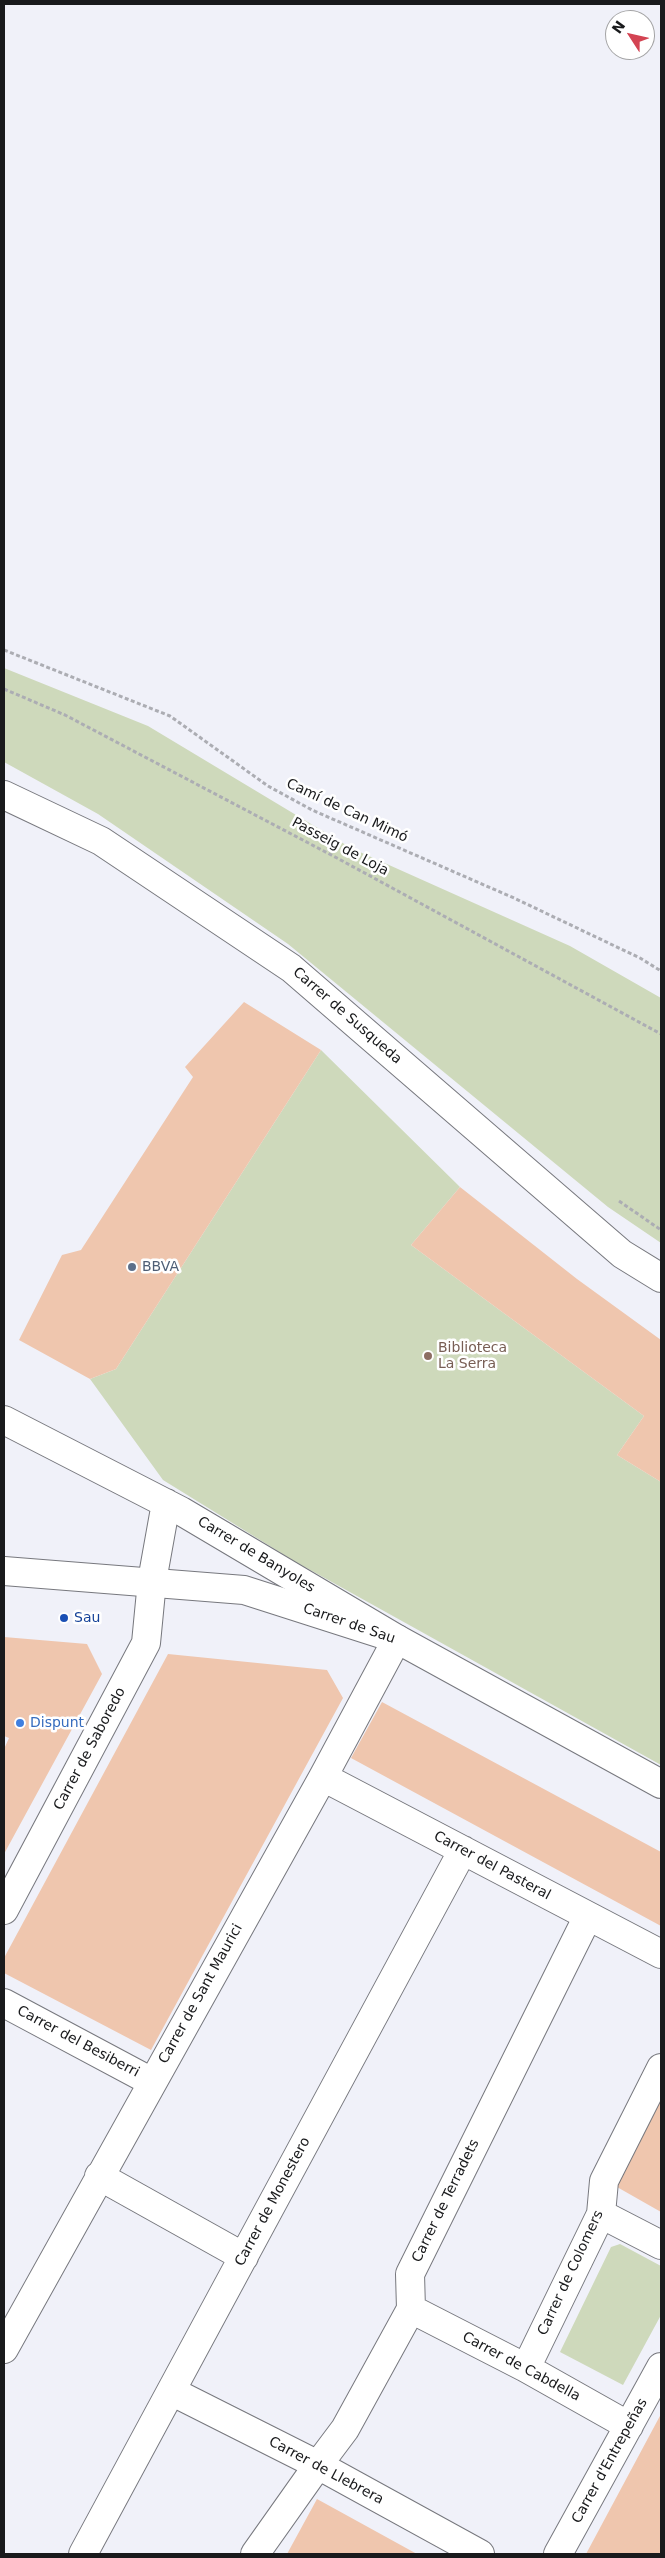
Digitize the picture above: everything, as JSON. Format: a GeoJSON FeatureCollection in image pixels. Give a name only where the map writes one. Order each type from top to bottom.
{"type":"FeatureCollection","features":[{"type":"Feature","properties":{"kind":"street","name":"Carrer de Susqueda"},"geometry":{"type":"LineString","coordinates":[[4,795],[101,841],[291,968],[622,1254],[661,1278]]}},
{"type":"Feature","properties":{"kind":"street","name":"Carrer de Banyoles"},"geometry":{"type":"LineString","coordinates":[[4,1420],[166,1503],[397,1639]]}},
{"type":"Feature","properties":{"kind":"street"},"geometry":{"type":"LineString","coordinates":[[152,1581],[166,1503]]}},
{"type":"Feature","properties":{"kind":"street","name":"Carrer de Sau"},"geometry":{"type":"LineString","coordinates":[[4,1571],[152,1581],[244,1590],[397,1639],[661,1784]]}},
{"type":"Feature","properties":{"kind":"street","name":"Carrer de Saboredo"},"geometry":{"type":"LineString","coordinates":[[4,1910],[146,1643],[152,1581]]}},
{"type":"Feature","properties":{"kind":"street","name":"Carrer de Sant Maurici"},"geometry":{"type":"LineString","coordinates":[[4,2349],[323,1776],[397,1639]]}},
{"type":"Feature","properties":{"kind":"street","name":"Carrer del Pasteral"},"geometry":{"type":"LineString","coordinates":[[323,1776],[661,1954]]}},
{"type":"Feature","properties":{"kind":"street","name":"Carrer de Monestero"},"geometry":{"type":"LineString","coordinates":[[83,2554],[463,1850]]}},
{"type":"Feature","properties":{"kind":"street","name":"Carrer de Terradets"},"geometry":{"type":"LineString","coordinates":[[411,2309],[410,2274],[588,1916]]}},
{"type":"Feature","properties":{"kind":"street","name":"Carrer del Besiberri"},"geometry":{"type":"LineString","coordinates":[[4,2004],[152,2082]]}},
{"type":"Feature","properties":{"kind":"street","name":"Carrer de Colomers"},"geometry":{"type":"LineString","coordinates":[[526,2368],[601,2214],[604,2182],[661,2068]]}},
{"type":"Feature","properties":{"kind":"street"},"geometry":{"type":"LineString","coordinates":[[99,2176],[244,2257]]}},
{"type":"Feature","properties":{"kind":"street"},"geometry":{"type":"LineString","coordinates":[[601,2214],[661,2245]]}},
{"type":"Feature","properties":{"kind":"street"},"geometry":{"type":"LineString","coordinates":[[255,2554],[318,2464],[346,2429],[411,2309]]}},
{"type":"Feature","properties":{"kind":"street","name":"Carrer de Cabdella"},"geometry":{"type":"LineString","coordinates":[[411,2309],[526,2368],[630,2426]]}},
{"type":"Feature","properties":{"kind":"street","name":"Carrer d'Entrepeñas"},"geometry":{"type":"LineString","coordinates":[[558,2554],[661,2367]]}},
{"type":"Feature","properties":{"kind":"street","name":"Carrer de Llebrera"},"geometry":{"type":"LineString","coordinates":[[171,2391],[318,2464],[480,2554]]}},
{"type":"Feature","properties":{"kind":"path","name":"Camí de Can Mimó"},"geometry":{"type":"LineString","coordinates":[[4,650],[170,716],[268,786],[312,810],[514,898],[640,958],[661,971]]}},
{"type":"Feature","properties":{"kind":"path","name":"Passeig de Loja"},"geometry":{"type":"LineString","coordinates":[[4,689],[65,715],[337,858],[661,1034]]}},
{"type":"Feature","properties":{"kind":"green space"},"geometry":{"type":"Polygon","coordinates":[[[4,668],[148,726],[351,848],[570,946],[661,998],[661,1243],[608,1207],[288,944],[98,814],[4,762],[4,668]]]}},
{"type":"Feature","properties":{"kind":"green space"},"geometry":{"type":"Polygon","coordinates":[[[321,1050],[460,1187],[411,1245],[644,1416],[617,1455],[661,1482],[661,1765],[294,1561],[163,1480],[90,1379],[116,1369],[321,1050]]]}},
{"type":"Feature","properties":{"kind":"green space"},"geometry":{"type":"Polygon","coordinates":[[[620,2244],[661,2266],[661,2315],[623,2385],[560,2352],[611,2247],[620,2244]]]}},
{"type":"Feature","properties":{"kind":"building"},"geometry":{"type":"Polygon","coordinates":[[[244,1002],[321,1050],[116,1369],[90,1379],[19,1340],[62,1255],[81,1250],[193,1077],[185,1067],[244,1002]]]}},
{"type":"Feature","properties":{"kind":"building"},"geometry":{"type":"Polygon","coordinates":[[[460,1187],[577,1279],[661,1340],[661,1482],[617,1455],[644,1416],[411,1245],[460,1187]]]}},
{"type":"Feature","properties":{"kind":"building"},"geometry":{"type":"Polygon","coordinates":[[[4,1637],[87,1644],[102,1674],[4,1854],[4,1749],[9,1738],[4,1736],[4,1637]]]}},
{"type":"Feature","properties":{"kind":"building"},"geometry":{"type":"Polygon","coordinates":[[[168,1654],[327,1670],[343,1698],[151,2050],[4,1973],[4,1958],[168,1654]]]}},
{"type":"Feature","properties":{"kind":"building"},"geometry":{"type":"Polygon","coordinates":[[[382,1702],[661,1852],[661,1926],[351,1758],[382,1702]]]}},
{"type":"Feature","properties":{"kind":"building"},"geometry":{"type":"Polygon","coordinates":[[[661,2097],[661,2212],[617,2187],[661,2097]]]}},
{"type":"Feature","properties":{"kind":"building"},"geometry":{"type":"Polygon","coordinates":[[[661,2414],[661,2554],[586,2554],[661,2414]]]}},
{"type":"Feature","properties":{"kind":"building"},"geometry":{"type":"Polygon","coordinates":[[[317,2499],[417,2554],[287,2554],[317,2499]]]}},
{"type":"Feature","properties":{"kind":"place","name":"BBVA"},"geometry":{"type":"Point","coordinates":[132,1267]}},
{"type":"Feature","properties":{"kind":"place","name":"Biblioteca La Serra"},"geometry":{"type":"Point","coordinates":[428,1356]}},
{"type":"Feature","properties":{"kind":"place","name":"Sau"},"geometry":{"type":"Point","coordinates":[64,1618]}},
{"type":"Feature","properties":{"kind":"place","name":"Dispunt"},"geometry":{"type":"Point","coordinates":[20,1723]}}]}
